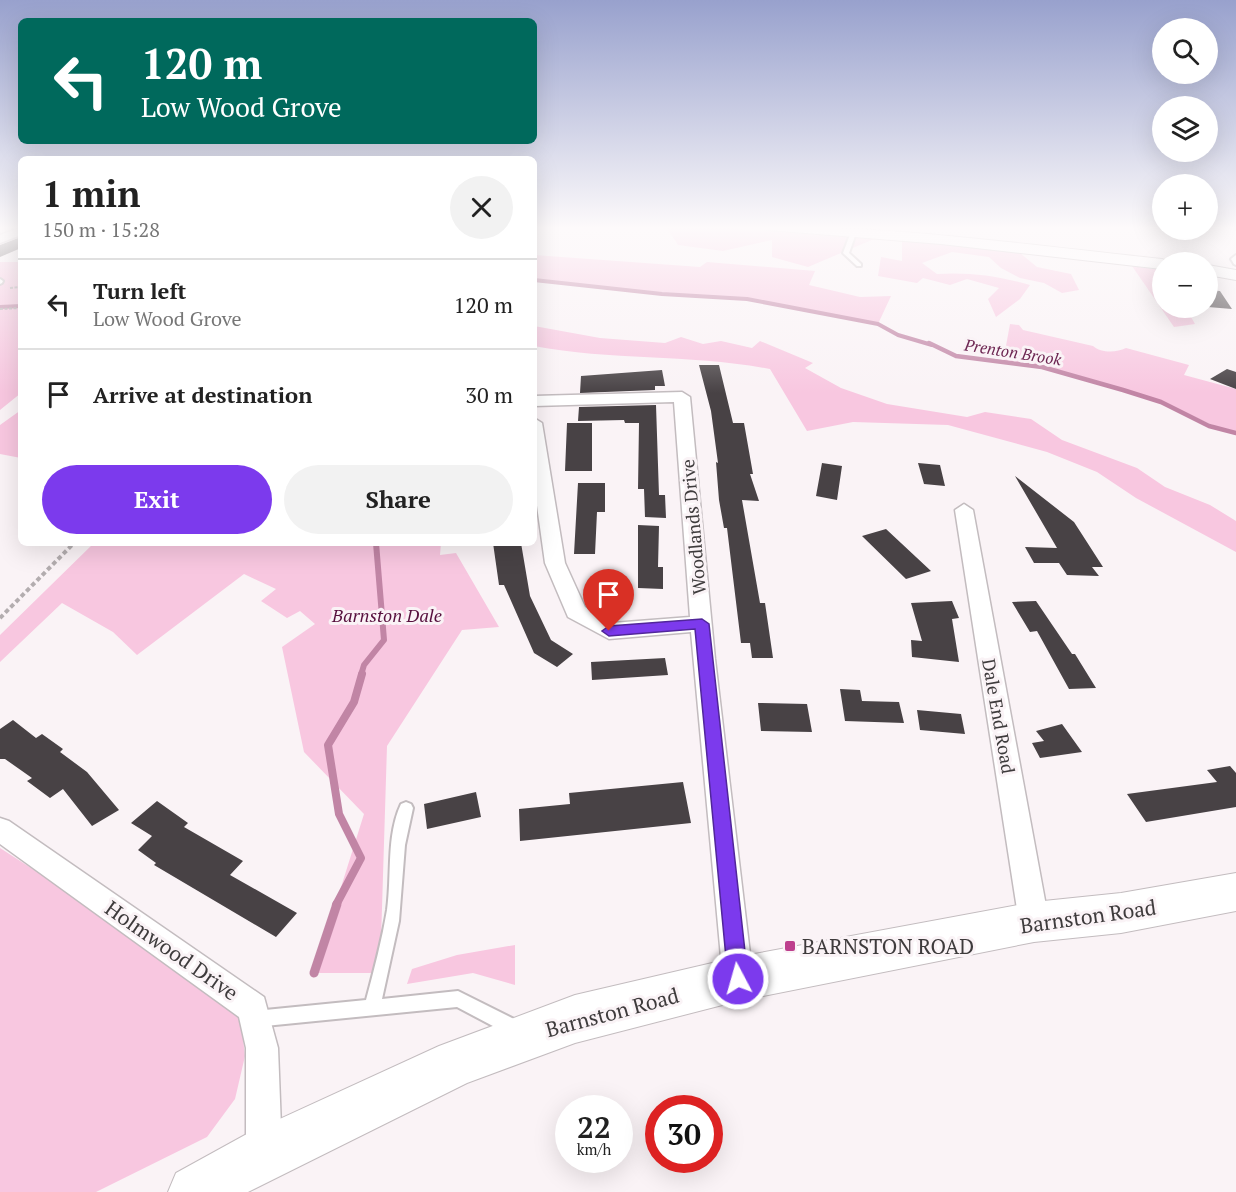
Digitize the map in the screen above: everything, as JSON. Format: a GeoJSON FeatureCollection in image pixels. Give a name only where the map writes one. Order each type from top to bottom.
{"type":"FeatureCollection","features":[{"type":"Feature","properties":{"kind":"main road","name":"Barnston Road"},"geometry":{"type":"LineString","coordinates":[[195,1192],[264,1154],[456,1063],[574,1019],[738,979],[1034,922],[1121,913],[1236,892]]}},
{"type":"Feature","properties":{"kind":"street","name":"Woodlands Drive"},"geometry":{"type":"LineString","coordinates":[[537,401],[681,397],[738,979]]}},
{"type":"Feature","properties":{"kind":"street"},"geometry":{"type":"LineString","coordinates":[[537,443],[555,563],[576,612],[609,631],[702,624]]}},
{"type":"Feature","properties":{"kind":"street","name":"Dale End Road"},"geometry":{"type":"LineString","coordinates":[[964,510],[1034,922]]}},
{"type":"Feature","properties":{"kind":"street","name":"Holmwood Drive"},"geometry":{"type":"LineString","coordinates":[[0,829],[253,1008],[262,1048],[264,1154]]}},
{"type":"Feature","properties":{"kind":"lane"},"geometry":{"type":"LineString","coordinates":[[372,1008],[388,947],[394,907],[400,825],[406,807]]}},
{"type":"Feature","properties":{"kind":"lane"},"geometry":{"type":"LineString","coordinates":[[255,1019],[458,999],[529,1036]]}},
{"type":"Feature","properties":{"kind":"path"},"geometry":{"type":"LineString","coordinates":[[0,309],[18,308]]}},
{"type":"Feature","properties":{"kind":"path"},"geometry":{"type":"LineString","coordinates":[[0,618],[71,546]]}},
{"type":"Feature","properties":{"kind":"green space"},"geometry":{"type":"Polygon","coordinates":[[[0,282],[18,282],[18,395],[0,410],[0,282]]]}},
{"type":"Feature","properties":{"kind":"green space"},"geometry":{"type":"Polygon","coordinates":[[[549,282],[810,282],[809,285],[860,297],[891,296],[878,324],[747,299],[662,294],[549,282]]]}},
{"type":"Feature","properties":{"kind":"green space"},"geometry":{"type":"Polygon","coordinates":[[[937,282],[960,282],[950,285],[937,282]]]}},
{"type":"Feature","properties":{"kind":"green space"},"geometry":{"type":"Polygon","coordinates":[[[976,282],[1017,282],[1030,285],[1020,299],[996,317],[988,299],[999,288],[976,282]]]}},
{"type":"Feature","properties":{"kind":"green space"},"geometry":{"type":"Polygon","coordinates":[[[1037,282],[1075,282],[1079,290],[1062,293],[1037,282]]]}},
{"type":"Feature","properties":{"kind":"green space"},"geometry":{"type":"Polygon","coordinates":[[[1143,282],[1152,282],[1152,295],[1143,282]]]}},
{"type":"Feature","properties":{"kind":"green space"},"geometry":{"type":"Polygon","coordinates":[[[1168,318],[1192,318],[1195,324],[1174,327],[1168,318]]]}},
{"type":"Feature","properties":{"kind":"green space"},"geometry":{"type":"Polygon","coordinates":[[[1010,324],[1019,325],[1023,330],[1093,346],[1104,351],[1126,348],[1189,365],[1184,375],[1236,389],[1236,433],[1121,389],[1062,373],[1003,362],[1010,324]]]}},
{"type":"Feature","properties":{"kind":"green space"},"geometry":{"type":"Polygon","coordinates":[[[537,327],[600,338],[665,343],[681,337],[703,344],[721,341],[752,348],[760,341],[813,363],[805,368],[841,388],[887,404],[967,417],[985,412],[1031,419],[1062,440],[1137,468],[1165,487],[1210,505],[1236,521],[1236,552],[1136,498],[1097,472],[1047,452],[948,425],[853,422],[807,431],[770,369],[711,361],[563,351],[537,347],[537,327]]]}},
{"type":"Feature","properties":{"kind":"green space"},"geometry":{"type":"Polygon","coordinates":[[[18,412],[18,457],[0,454],[0,425],[18,412]]]}},
{"type":"Feature","properties":{"kind":"green space","name":"Barnston Dale"},"geometry":{"type":"Polygon","coordinates":[[[91,546],[441,546],[440,555],[456,553],[499,627],[462,630],[387,746],[380,973],[314,973],[364,814],[304,752],[282,647],[315,624],[300,611],[287,618],[261,601],[276,589],[244,574],[137,655],[113,632],[62,603],[0,662],[0,635],[91,546]]]}},
{"type":"Feature","properties":{"kind":"green space"},"geometry":{"type":"Polygon","coordinates":[[[0,848],[239,1002],[245,1056],[235,1099],[207,1137],[96,1192],[0,1192],[0,848]]]}},
{"type":"Feature","properties":{"kind":"green space"},"geometry":{"type":"Polygon","coordinates":[[[515,945],[515,985],[473,973],[407,984],[412,969],[457,955],[515,945]]]}},
{"type":"Feature","properties":{"kind":"building"},"geometry":{"type":"Polygon","coordinates":[[[1218,291],[1220,291],[1232,309],[1218,308],[1218,291]]]}},
{"type":"Feature","properties":{"kind":"building"},"geometry":{"type":"Polygon","coordinates":[[[699,365],[719,365],[733,423],[744,423],[753,474],[750,474],[759,501],[742,500],[760,603],[765,603],[773,658],[752,658],[750,643],[741,643],[727,528],[724,528],[719,500],[716,462],[718,463],[711,411],[699,365]]]}},
{"type":"Feature","properties":{"kind":"building"},"geometry":{"type":"Polygon","coordinates":[[[1227,369],[1236,372],[1236,389],[1210,379],[1227,369]]]}},
{"type":"Feature","properties":{"kind":"building"},"geometry":{"type":"Polygon","coordinates":[[[662,370],[665,386],[655,386],[655,390],[580,393],[581,376],[662,370]]]}},
{"type":"Feature","properties":{"kind":"building"},"geometry":{"type":"Polygon","coordinates":[[[656,405],[659,495],[665,495],[666,518],[645,517],[644,489],[638,489],[639,423],[625,423],[624,420],[578,421],[579,407],[656,405]]]}},
{"type":"Feature","properties":{"kind":"building"},"geometry":{"type":"Polygon","coordinates":[[[567,423],[592,423],[592,471],[565,471],[567,423]]]}},
{"type":"Feature","properties":{"kind":"building"},"geometry":{"type":"Polygon","coordinates":[[[822,463],[842,466],[837,500],[816,496],[822,463]]]}},
{"type":"Feature","properties":{"kind":"building"},"geometry":{"type":"Polygon","coordinates":[[[918,463],[940,465],[945,486],[924,484],[918,463]]]}},
{"type":"Feature","properties":{"kind":"building"},"geometry":{"type":"Polygon","coordinates":[[[1015,476],[1074,522],[1103,567],[1092,567],[1099,576],[1067,575],[1059,563],[1034,563],[1025,547],[1057,548],[1015,476]]]}},
{"type":"Feature","properties":{"kind":"building"},"geometry":{"type":"Polygon","coordinates":[[[578,483],[605,483],[605,512],[597,512],[595,554],[574,554],[578,483]]]}},
{"type":"Feature","properties":{"kind":"building"},"geometry":{"type":"Polygon","coordinates":[[[638,525],[659,526],[658,567],[663,567],[663,589],[638,588],[638,525]]]}},
{"type":"Feature","properties":{"kind":"building"},"geometry":{"type":"Polygon","coordinates":[[[886,529],[931,571],[906,579],[862,536],[886,529]]]}},
{"type":"Feature","properties":{"kind":"building"},"geometry":{"type":"Polygon","coordinates":[[[493,546],[522,546],[530,596],[551,640],[573,654],[557,667],[534,653],[504,585],[499,585],[493,546]]]}},
{"type":"Feature","properties":{"kind":"building"},"geometry":{"type":"Polygon","coordinates":[[[952,601],[959,618],[952,619],[959,662],[912,657],[911,640],[922,641],[911,603],[952,601]]]}},
{"type":"Feature","properties":{"kind":"building"},"geometry":{"type":"Polygon","coordinates":[[[1036,601],[1072,654],[1075,654],[1096,688],[1069,689],[1037,631],[1030,632],[1012,602],[1036,601]]]}},
{"type":"Feature","properties":{"kind":"building"},"geometry":{"type":"Polygon","coordinates":[[[665,658],[668,675],[592,680],[591,662],[665,658]]]}},
{"type":"Feature","properties":{"kind":"building"},"geometry":{"type":"Polygon","coordinates":[[[840,689],[860,690],[862,701],[899,702],[904,723],[845,721],[840,689]]]}},
{"type":"Feature","properties":{"kind":"building"},"geometry":{"type":"Polygon","coordinates":[[[758,703],[807,704],[812,732],[761,731],[758,703]]]}},
{"type":"Feature","properties":{"kind":"building"},"geometry":{"type":"Polygon","coordinates":[[[917,710],[961,714],[965,734],[920,730],[917,710]]]}},
{"type":"Feature","properties":{"kind":"building"},"geometry":{"type":"Polygon","coordinates":[[[13,720],[36,738],[42,734],[63,749],[60,752],[87,772],[119,810],[92,826],[63,789],[50,798],[27,781],[32,778],[5,759],[0,759],[0,729],[13,720]]]}},
{"type":"Feature","properties":{"kind":"building"},"geometry":{"type":"Polygon","coordinates":[[[1062,724],[1082,752],[1040,758],[1032,743],[1044,741],[1036,731],[1062,724]]]}},
{"type":"Feature","properties":{"kind":"building"},"geometry":{"type":"Polygon","coordinates":[[[1230,766],[1236,773],[1236,807],[1146,822],[1127,794],[1217,782],[1207,770],[1230,766]]]}},
{"type":"Feature","properties":{"kind":"building"},"geometry":{"type":"Polygon","coordinates":[[[683,782],[691,823],[520,841],[519,809],[570,804],[569,793],[683,782]]]}},
{"type":"Feature","properties":{"kind":"building"},"geometry":{"type":"Polygon","coordinates":[[[476,792],[481,817],[427,829],[424,804],[476,792]]]}},
{"type":"Feature","properties":{"kind":"building"},"geometry":{"type":"Polygon","coordinates":[[[157,801],[188,823],[184,827],[243,861],[230,875],[297,913],[276,937],[154,865],[156,863],[138,850],[152,836],[131,823],[157,801]]]}},
{"type":"Feature","properties":{"kind":"waterway","name":"Prenton Brook"},"geometry":{"type":"LineString","coordinates":[[549,282],[662,294],[747,299],[878,324],[898,335],[932,345]]}},
{"type":"Feature","properties":{"kind":"waterway","name":"Prenton Brook"},"geometry":{"type":"LineString","coordinates":[[0,307],[18,306]]}},
{"type":"Feature","properties":{"kind":"waterway","name":"Prenton Brook"},"geometry":{"type":"LineString","coordinates":[[929,343],[956,356],[1042,367],[1123,390],[1161,402],[1209,426],[1236,433]]}},
{"type":"Feature","properties":{"kind":"waterway"},"geometry":{"type":"LineString","coordinates":[[361,675],[364,665],[384,640],[376,546]]}},
{"type":"Feature","properties":{"kind":"waterway"},"geometry":{"type":"LineString","coordinates":[[336,905],[361,858],[339,814],[328,745],[354,702],[362,674]]}},
{"type":"Feature","properties":{"kind":"waterway"},"geometry":{"type":"LineString","coordinates":[[314,973],[337,904]]}},
{"type":"Feature","properties":{"kind":"place","name":"BARNSTON ROAD"},"geometry":{"type":"Point","coordinates":[790,946]}},
{"type":"Feature","properties":{"kind":"route"},"geometry":{"type":"LineString","coordinates":[[609,631],[702,624],[738,979]]}}]}
